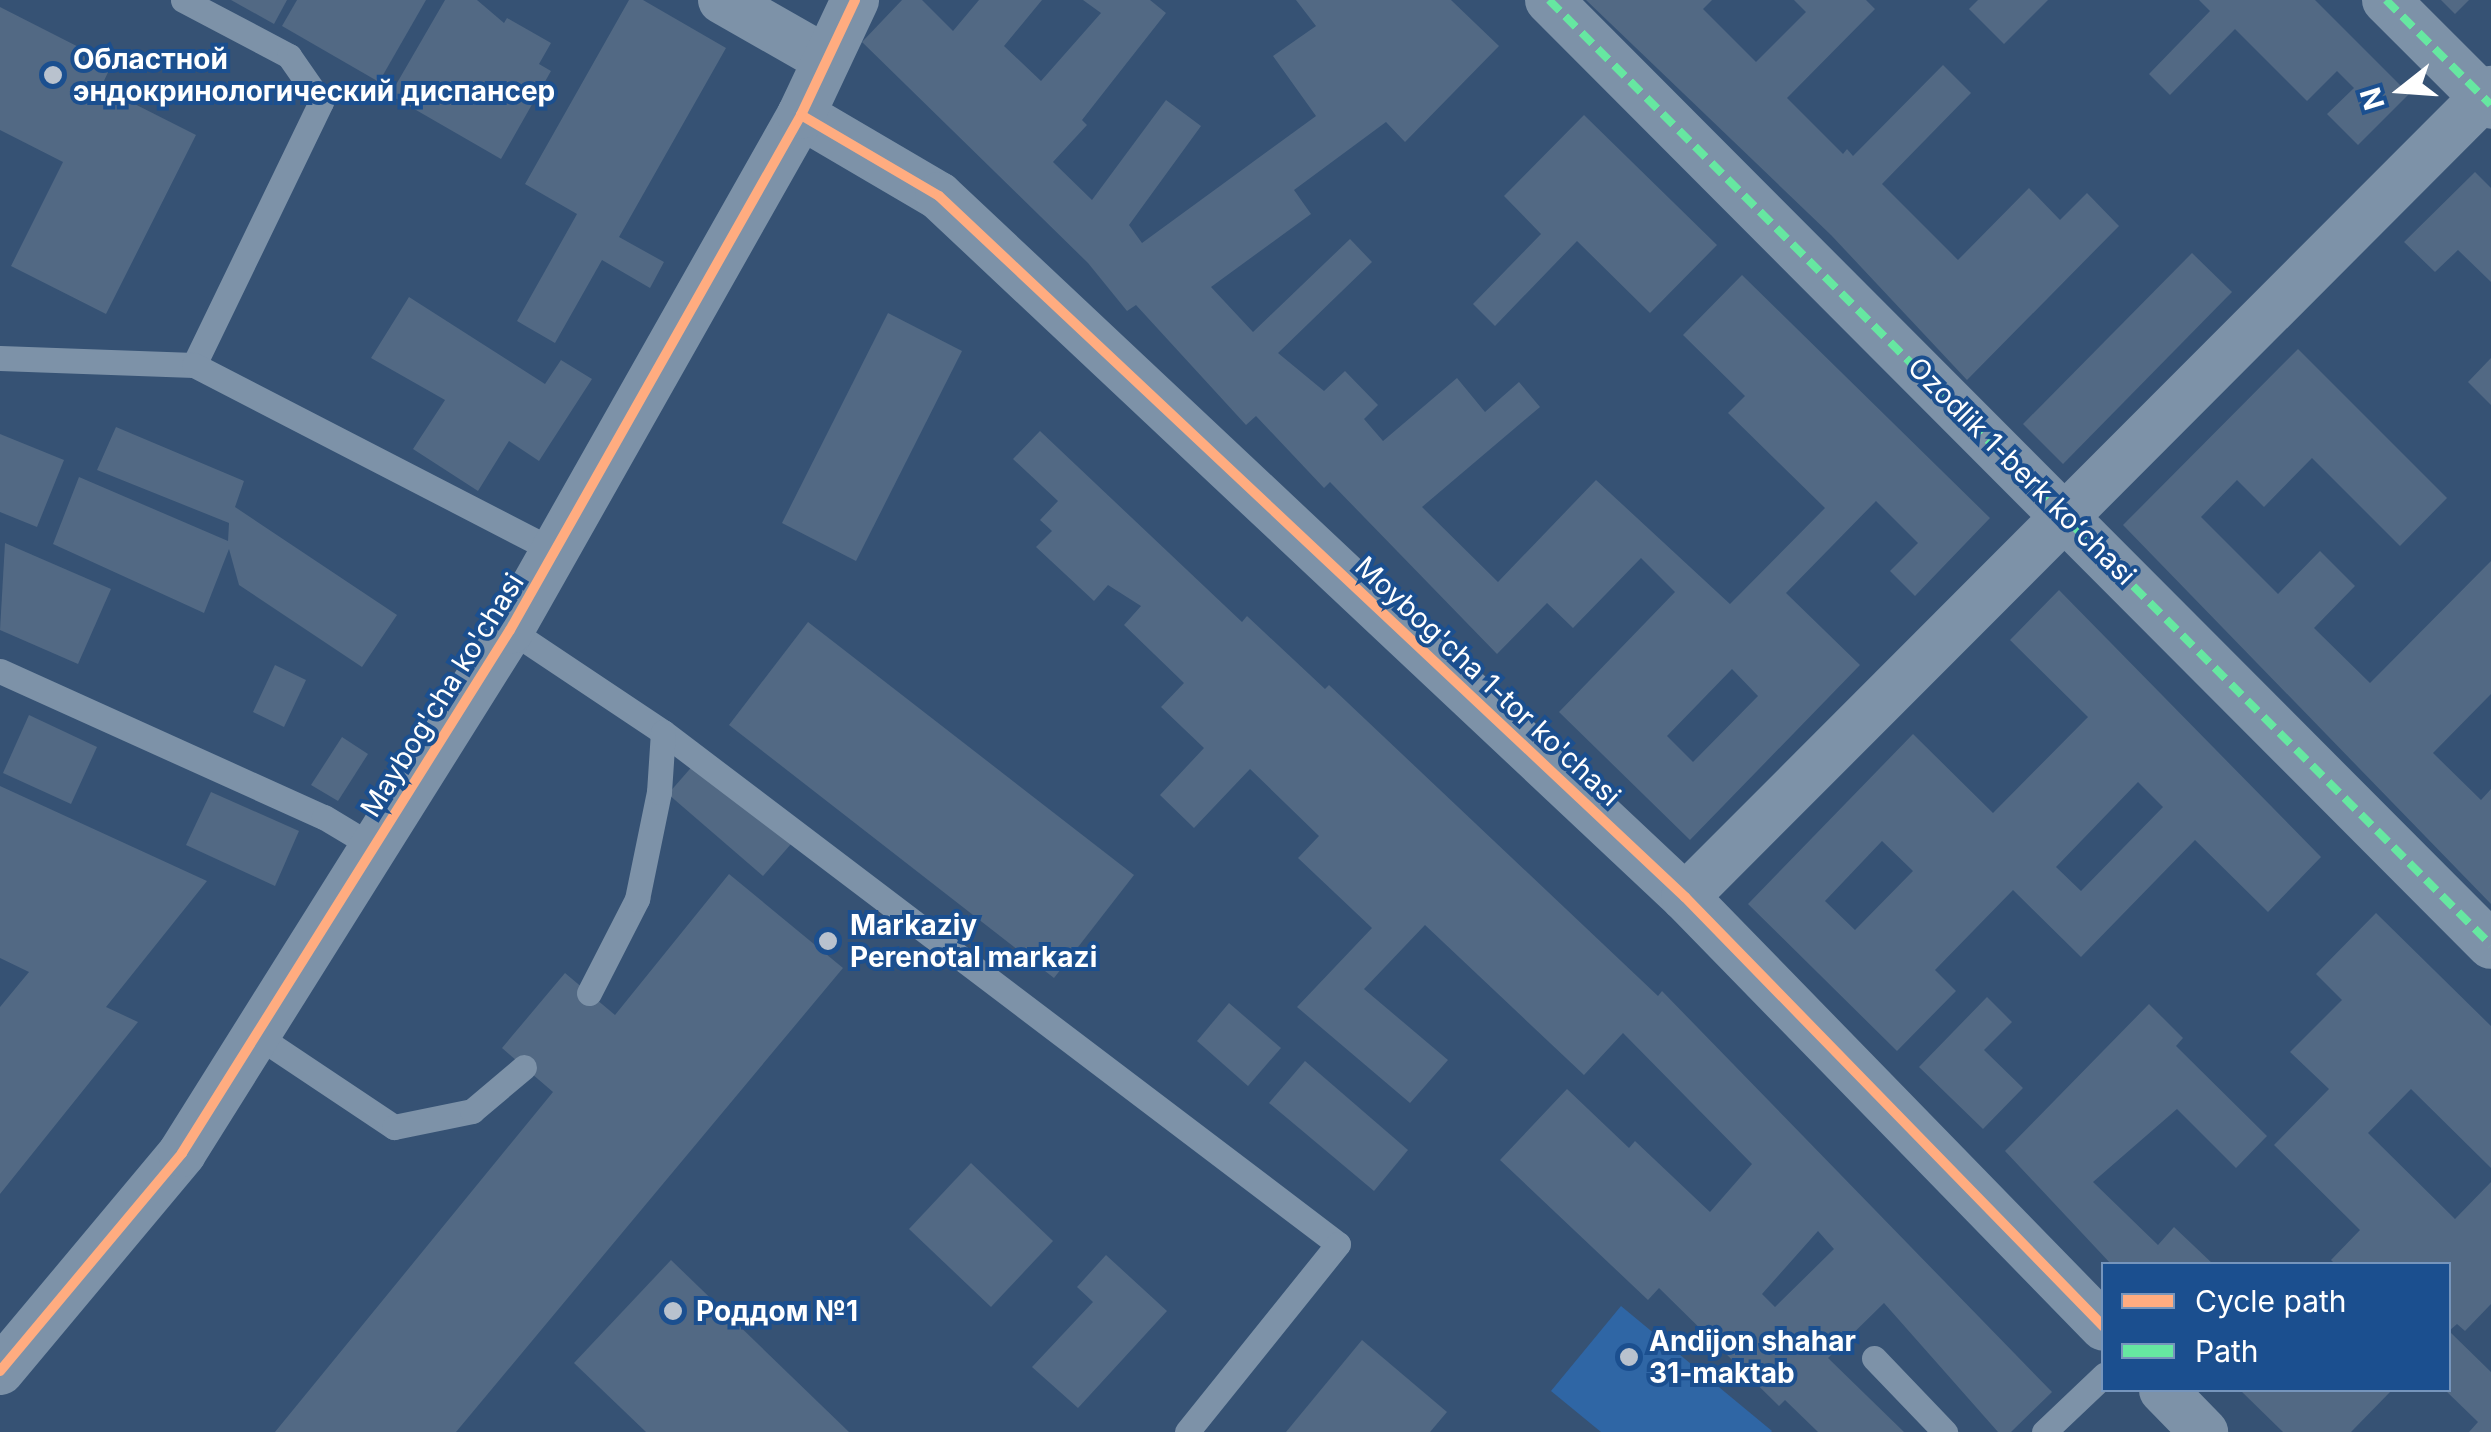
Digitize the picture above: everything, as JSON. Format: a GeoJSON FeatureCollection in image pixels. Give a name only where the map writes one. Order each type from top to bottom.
{"type":"FeatureCollection","features":[{"type":"Feature","properties":{"kind":"street"},"geometry":{"type":"LineString","coordinates":[[722,0],[826,59]]}},
{"type":"Feature","properties":{"kind":"street","name":"Maybog'cha ko'chasi"},"geometry":{"type":"LineString","coordinates":[[0,1370],[182,1153],[510,630],[802,115],[855,0]]}},
{"type":"Feature","properties":{"kind":"street","name":"Ozodlik 1-berk koʻchasi"},"geometry":{"type":"LineString","coordinates":[[1549,0],[2066,514],[2491,945]]}},
{"type":"Feature","properties":{"kind":"street"},"geometry":{"type":"LineString","coordinates":[[1685,897],[2488,97],[2386,0]]}},
{"type":"Feature","properties":{"kind":"street","name":"Moybog'cha 1-tor ko'chasi"},"geometry":{"type":"LineString","coordinates":[[802,115],[939,196],[1685,897],[2101,1324]]}},
{"type":"Feature","properties":{"kind":"street"},"geometry":{"type":"LineString","coordinates":[[2165,1392],[2195,1429]]}},
{"type":"Feature","properties":{"kind":"lane"},"geometry":{"type":"LineString","coordinates":[[182,0],[289,56],[321,102],[194,365]]}},
{"type":"Feature","properties":{"kind":"lane"},"geometry":{"type":"LineString","coordinates":[[0,358],[194,365],[556,552]]}},
{"type":"Feature","properties":{"kind":"lane"},"geometry":{"type":"LineString","coordinates":[[510,630],[662,732],[1338,1244],[1186,1432]]}},
{"type":"Feature","properties":{"kind":"lane"},"geometry":{"type":"LineString","coordinates":[[0,671],[324,817],[374,847]]}},
{"type":"Feature","properties":{"kind":"lane"},"geometry":{"type":"LineString","coordinates":[[588,993],[637,899],[659,792],[662,732]]}},
{"type":"Feature","properties":{"kind":"lane"},"geometry":{"type":"LineString","coordinates":[[256,1035],[394,1127],[472,1112],[524,1067]]}},
{"type":"Feature","properties":{"kind":"lane"},"geometry":{"type":"LineString","coordinates":[[1874,1358],[1945,1432]]}},
{"type":"Feature","properties":{"kind":"lane"},"geometry":{"type":"LineString","coordinates":[[2044,1432],[2101,1377]]}},
{"type":"Feature","properties":{"kind":"shaded area"},"geometry":{"type":"Polygon","coordinates":[[[1621,1306],[1772,1431],[1601,1432],[1551,1391],[1621,1306]]]}},
{"type":"Feature","properties":{"kind":"building"},"geometry":{"type":"Polygon","coordinates":[[[231,0],[287,0],[274,24],[231,0]]]}},
{"type":"Feature","properties":{"kind":"building"},"geometry":{"type":"Polygon","coordinates":[[[297,0],[426,0],[379,82],[282,26],[297,0]]]}},
{"type":"Feature","properties":{"kind":"building"},"geometry":{"type":"Polygon","coordinates":[[[445,0],[477,0],[504,23],[507,18],[551,43],[539,64],[551,71],[501,159],[390,95],[445,0]]]}},
{"type":"Feature","properties":{"kind":"building"},"geometry":{"type":"Polygon","coordinates":[[[629,0],[643,0],[726,48],[619,237],[664,262],[650,288],[602,260],[555,343],[517,321],[577,214],[525,184],[629,0]]]}},
{"type":"Feature","properties":{"kind":"building"},"geometry":{"type":"Polygon","coordinates":[[[902,0],[922,0],[953,31],[979,0],[1042,0],[1004,46],[1041,81],[1101,13],[1083,0],[1150,0],[1166,13],[1082,120],[1087,125],[1053,162],[1092,200],[1166,100],[1201,126],[1129,225],[1142,243],[1316,116],[1273,56],[1316,26],[1296,0],[1451,0],[1499,46],[1405,142],[1386,122],[1294,190],[1311,214],[1211,287],[1253,332],[1350,239],[1372,262],[1278,353],[1324,391],[1345,371],[1378,405],[1364,419],[1383,441],[1457,378],[1485,412],[1519,382],[1540,407],[1422,507],[1498,582],[1596,480],[1730,604],[1825,508],[1728,413],[1745,396],[1683,335],[1742,275],[1990,518],[1915,596],[1890,571],[1918,543],[1876,501],[1786,593],[1860,665],[1690,840],[1559,712],[1675,592],[1641,558],[1573,628],[1547,603],[1497,654],[1330,482],[1324,488],[1256,416],[1246,425],[1136,305],[1127,311],[1088,263],[862,42],[902,0]],[[1732,669],[1667,736],[1693,762],[1758,696],[1732,669]]]}},
{"type":"Feature","properties":{"kind":"building"},"geometry":{"type":"Polygon","coordinates":[[[1586,0],[1712,0],[1703,9],[1756,62],[1806,12],[1794,0],[1866,0],[1875,9],[1787,98],[1843,154],[1847,149],[1853,156],[1943,65],[1971,93],[1882,184],[1958,260],[2029,188],[2060,220],[2087,193],[2119,226],[1967,380],[1831,235],[1586,0]]]}},
{"type":"Feature","properties":{"kind":"building"},"geometry":{"type":"Polygon","coordinates":[[[1978,0],[2048,0],[2004,44],[1969,9],[1978,0]]]}},
{"type":"Feature","properties":{"kind":"building"},"geometry":{"type":"Polygon","coordinates":[[[2199,0],[2315,0],[2409,94],[2358,145],[2327,114],[2354,88],[2337,71],[2307,101],[2235,29],[2170,95],[2149,74],[2210,11],[2199,0]]]}},
{"type":"Feature","properties":{"kind":"building"},"geometry":{"type":"Polygon","coordinates":[[[2441,0],[2469,0],[2455,14],[2441,0]]]}},
{"type":"Feature","properties":{"kind":"building"},"geometry":{"type":"Polygon","coordinates":[[[0,7],[112,64],[101,87],[196,135],[106,314],[11,266],[63,162],[0,130],[0,7]]]}},
{"type":"Feature","properties":{"kind":"building"},"geometry":{"type":"Polygon","coordinates":[[[1584,115],[1717,245],[1650,313],[1577,241],[1495,326],[1473,304],[1541,234],[1504,196],[1584,115]]]}},
{"type":"Feature","properties":{"kind":"building"},"geometry":{"type":"Polygon","coordinates":[[[2475,172],[2491,188],[2491,282],[2458,250],[2435,272],[2404,242],[2475,172]]]}},
{"type":"Feature","properties":{"kind":"building"},"geometry":{"type":"Polygon","coordinates":[[[2192,253],[2232,292],[2063,464],[2023,424],[2192,253]]]}},
{"type":"Feature","properties":{"kind":"building"},"geometry":{"type":"Polygon","coordinates":[[[409,297],[545,384],[561,360],[592,379],[539,461],[509,441],[478,491],[413,449],[445,400],[371,358],[409,297]]]}},
{"type":"Feature","properties":{"kind":"building"},"geometry":{"type":"Polygon","coordinates":[[[888,313],[962,351],[856,561],[782,523],[888,313]]]}},
{"type":"Feature","properties":{"kind":"building"},"geometry":{"type":"Polygon","coordinates":[[[2298,349],[2447,498],[2400,546],[2312,458],[2264,507],[2237,480],[2201,517],[2278,594],[2320,551],[2355,586],[2314,628],[2370,683],[2491,561],[2491,694],[2433,753],[2481,800],[2491,789],[2491,904],[2123,525],[2298,349]]]}},
{"type":"Feature","properties":{"kind":"building"},"geometry":{"type":"Polygon","coordinates":[[[2491,358],[2491,405],[2468,382],[2491,358]]]}},
{"type":"Feature","properties":{"kind":"building"},"geometry":{"type":"Polygon","coordinates":[[[116,427],[244,481],[235,507],[397,615],[362,667],[239,585],[229,549],[204,613],[53,544],[79,477],[228,541],[229,523],[97,470],[116,427]]]}},
{"type":"Feature","properties":{"kind":"building"},"geometry":{"type":"Polygon","coordinates":[[[1040,431],[1242,622],[1247,616],[1325,689],[1329,685],[1658,996],[1662,991],[2052,1392],[2011,1432],[1998,1432],[1884,1303],[1828,1358],[1904,1432],[1818,1432],[1785,1400],[1779,1406],[1659,1288],[1648,1300],[1500,1160],[1567,1089],[1629,1148],[1635,1141],[1710,1212],[1752,1164],[1623,1033],[1584,1075],[1425,925],[1364,989],[1448,1060],[1410,1103],[1297,1007],[1372,928],[1298,858],[1319,836],[1250,769],[1194,828],[1160,795],[1204,748],[1161,707],[1184,683],[1124,625],[1141,606],[1108,585],[1094,601],[1036,547],[1052,531],[1040,520],[1058,501],[1013,459],[1040,431]],[[1818,1231],[1762,1294],[1775,1307],[1834,1249],[1818,1231]]]}},
{"type":"Feature","properties":{"kind":"building"},"geometry":{"type":"Polygon","coordinates":[[[0,434],[64,460],[37,527],[0,512],[0,434]]]}},
{"type":"Feature","properties":{"kind":"building"},"geometry":{"type":"Polygon","coordinates":[[[5,543],[111,589],[78,664],[0,630],[5,543]]]}},
{"type":"Feature","properties":{"kind":"building"},"geometry":{"type":"Polygon","coordinates":[[[2059,590],[2321,857],[2268,912],[2195,840],[2081,957],[2013,890],[1935,970],[1956,991],[1897,1051],[1748,904],[1913,734],[1993,813],[2088,717],[2010,640],[2059,590]],[[2138,782],[2056,867],[2081,891],[2163,807],[2138,782]],[[1882,841],[1825,901],[1855,930],[1913,871],[1882,841]]]}},
{"type":"Feature","properties":{"kind":"building"},"geometry":{"type":"Polygon","coordinates":[[[808,622],[1134,875],[1054,978],[729,725],[808,622]]]}},
{"type":"Feature","properties":{"kind":"building"},"geometry":{"type":"Polygon","coordinates":[[[275,665],[306,680],[284,727],[253,712],[275,665]]]}},
{"type":"Feature","properties":{"kind":"building"},"geometry":{"type":"Polygon","coordinates":[[[29,715],[97,747],[71,804],[3,773],[29,715]]]}},
{"type":"Feature","properties":{"kind":"building"},"geometry":{"type":"Polygon","coordinates":[[[342,737],[368,754],[338,801],[311,785],[342,737]]]}},
{"type":"Feature","properties":{"kind":"building"},"geometry":{"type":"Polygon","coordinates":[[[696,762],[791,844],[763,876],[668,794],[696,762]]]}},
{"type":"Feature","properties":{"kind":"building"},"geometry":{"type":"Polygon","coordinates":[[[0,786],[207,881],[106,1007],[138,1022],[0,1194],[0,1007],[29,972],[0,958],[0,786]]]}},
{"type":"Feature","properties":{"kind":"building"},"geometry":{"type":"Polygon","coordinates":[[[211,792],[299,831],[275,886],[186,845],[211,792]]]}},
{"type":"Feature","properties":{"kind":"building"},"geometry":{"type":"Polygon","coordinates":[[[729,874],[843,968],[456,1432],[275,1432],[553,1092],[502,1048],[565,973],[615,1015],[729,874]]]}},
{"type":"Feature","properties":{"kind":"building"},"geometry":{"type":"Polygon","coordinates":[[[2376,913],[2491,1026],[2491,1168],[2411,1089],[2368,1133],[2455,1219],[2491,1182],[2491,1304],[2465,1331],[2457,1324],[2451,1329],[2451,1262],[2333,1262],[2360,1230],[2274,1145],[2329,1089],[2290,1052],[2342,1000],[2316,974],[2376,913]]]}},
{"type":"Feature","properties":{"kind":"building"},"geometry":{"type":"Polygon","coordinates":[[[1987,997],[2012,1022],[1984,1050],[2023,1088],[1983,1129],[1919,1067],[1987,997]]]}},
{"type":"Feature","properties":{"kind":"building"},"geometry":{"type":"Polygon","coordinates":[[[1229,1003],[1281,1048],[1248,1086],[1197,1041],[1229,1003]]]}},
{"type":"Feature","properties":{"kind":"building"},"geometry":{"type":"Polygon","coordinates":[[[2149,1004],[2183,1038],[2176,1046],[2267,1136],[2236,1168],[2177,1109],[2093,1182],[2158,1245],[2174,1227],[2211,1262],[2109,1262],[2005,1151],[2149,1004]]]}},
{"type":"Feature","properties":{"kind":"building"},"geometry":{"type":"Polygon","coordinates":[[[1305,1061],[1408,1150],[1374,1191],[1269,1103],[1305,1061]]]}},
{"type":"Feature","properties":{"kind":"building"},"geometry":{"type":"Polygon","coordinates":[[[971,1163],[1053,1241],[991,1307],[909,1229],[971,1163]]]}},
{"type":"Feature","properties":{"kind":"building"},"geometry":{"type":"Polygon","coordinates":[[[1106,1255],[1167,1311],[1078,1408],[1032,1367],[1093,1302],[1077,1287],[1106,1255]]]}},
{"type":"Feature","properties":{"kind":"building","name":"Роддом №1"},"geometry":{"type":"Polygon","coordinates":[[[671,1260],[849,1432],[646,1432],[574,1363],[671,1260]]]}},
{"type":"Feature","properties":{"kind":"building"},"geometry":{"type":"Polygon","coordinates":[[[2451,1333],[2491,1372],[2491,1432],[2469,1432],[2478,1422],[2447,1392],[2451,1392],[2451,1333]]]}},
{"type":"Feature","properties":{"kind":"building"},"geometry":{"type":"Polygon","coordinates":[[[1362,1340],[1447,1412],[1430,1432],[1286,1432],[1362,1340]]]}},
{"type":"Feature","properties":{"kind":"building"},"geometry":{"type":"Polygon","coordinates":[[[2242,1392],[2390,1392],[2351,1432],[2283,1432],[2242,1392]]]}},
{"type":"Feature","properties":{"kind":"marked path"},"geometry":{"type":"LineString","coordinates":[[1549,0],[2491,945]]}},
{"type":"Feature","properties":{"kind":"marked path"},"geometry":{"type":"LineString","coordinates":[[2386,0],[2491,105]]}},
{"type":"Feature","properties":{"kind":"cycle path"},"geometry":{"type":"LineString","coordinates":[[0,1371],[182,1153],[510,630],[801,115],[855,0]]}},
{"type":"Feature","properties":{"kind":"cycle path"},"geometry":{"type":"LineString","coordinates":[[801,115],[939,196],[1685,897],[2101,1324]]}},
{"type":"Feature","properties":{"kind":"place","name":"Областной эндокринологический диспансер"},"geometry":{"type":"Point","coordinates":[53,75]}},
{"type":"Feature","properties":{"kind":"place","name":"Markaziy Perenotal markazi"},"geometry":{"type":"Point","coordinates":[828,941]}},
{"type":"Feature","properties":{"kind":"place","name":"Роддом №1"},"geometry":{"type":"Point","coordinates":[673,1311]}},
{"type":"Feature","properties":{"kind":"place","name":"Andijon shahar 31-maktab"},"geometry":{"type":"Point","coordinates":[1629,1357]}}]}
